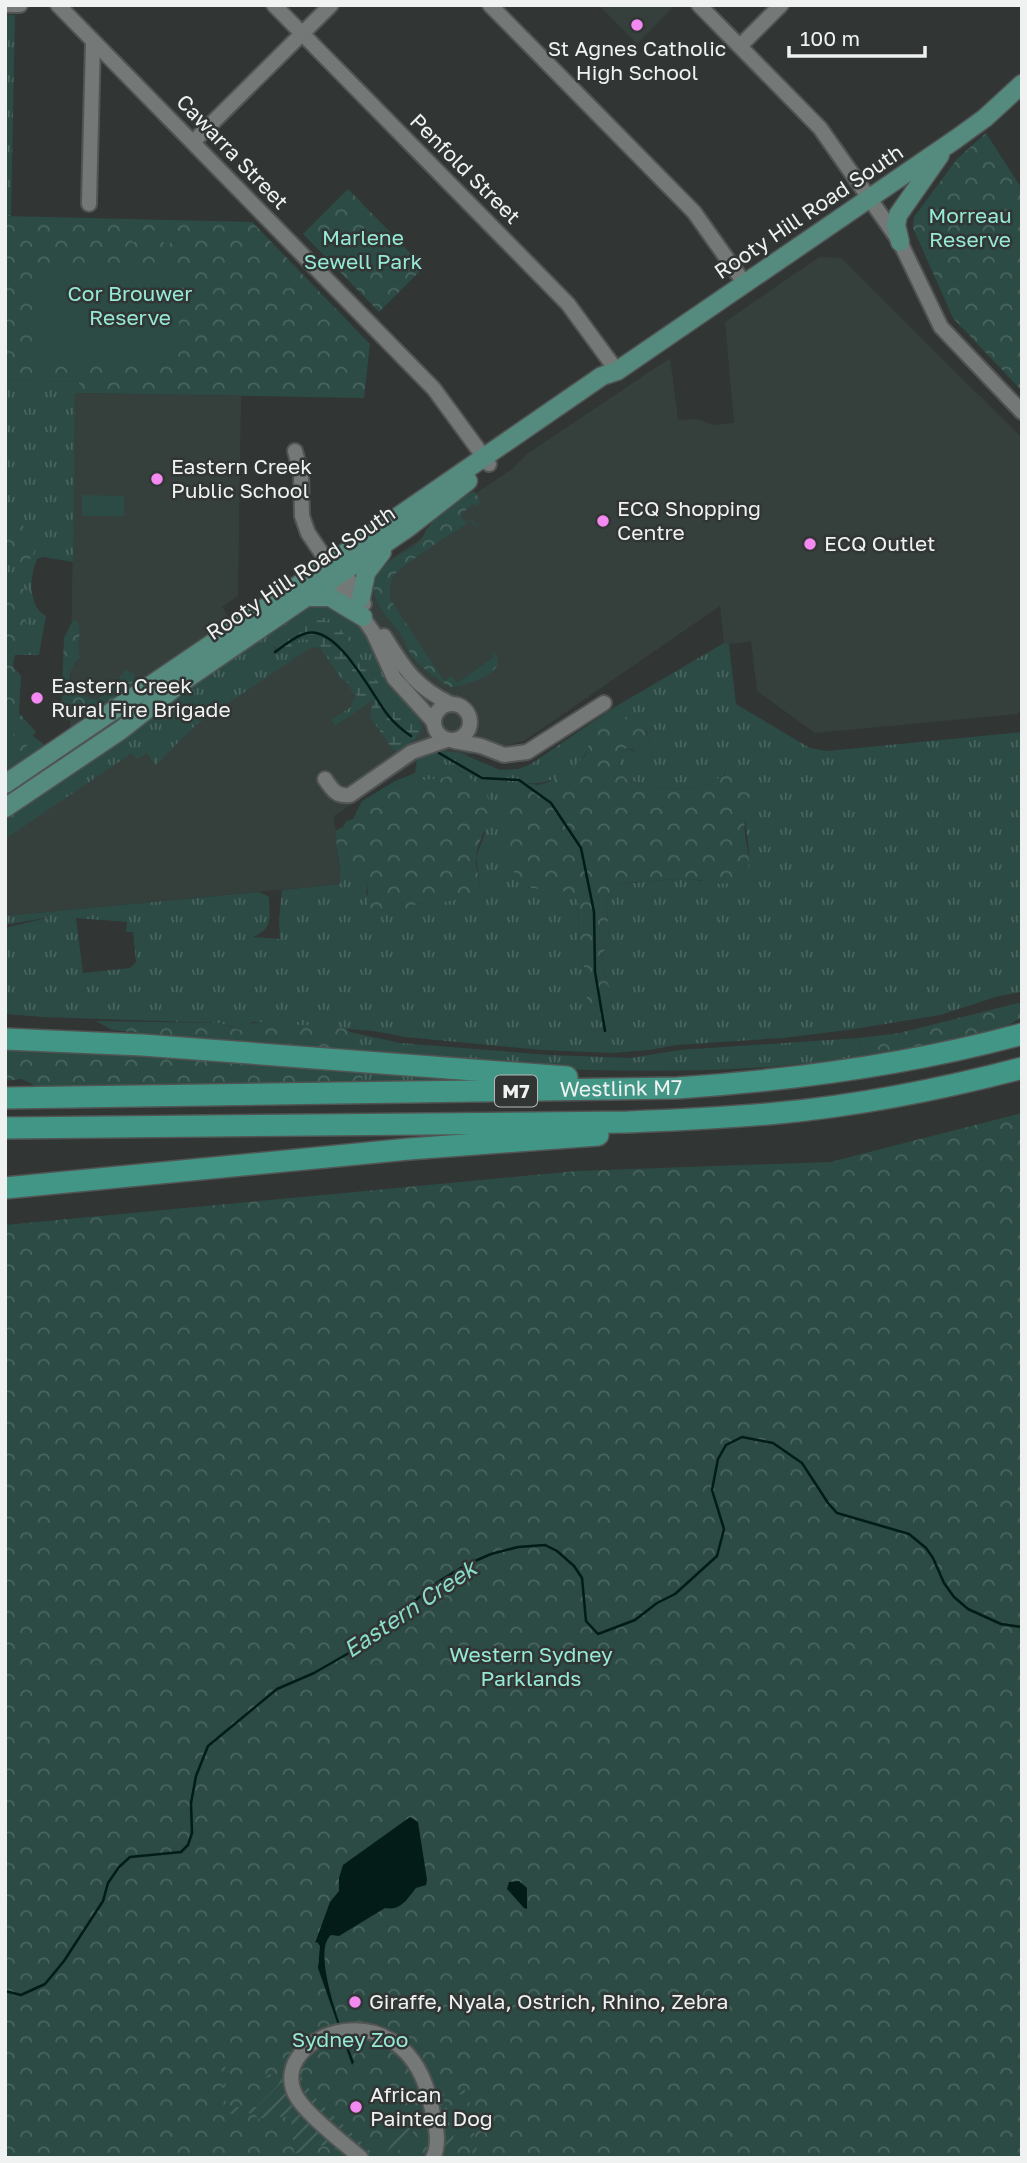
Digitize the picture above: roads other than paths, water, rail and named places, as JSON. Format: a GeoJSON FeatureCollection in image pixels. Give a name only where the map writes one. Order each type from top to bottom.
{"type":"FeatureCollection","features":[{"type":"Feature","properties":{"kind":"highway","name":"M7"},"geometry":{"type":"LineString","coordinates":[[5,1032],[50,1040]]}},
{"type":"Feature","properties":{"kind":"highway","name":"Westlink M7"},"geometry":{"type":"LineString","coordinates":[[5,1098],[742,1084],[920,1059],[1022,1034]]}},
{"type":"Feature","properties":{"kind":"highway","name":"M7"},"geometry":{"type":"LineString","coordinates":[[5,1039],[237,1052],[361,1063],[614,1079],[677,1087]]}},
{"type":"Feature","properties":{"kind":"highway","name":"Westlink M7"},"geometry":{"type":"LineString","coordinates":[[5,1128],[628,1122],[731,1117],[900,1096],[1022,1068]]}},
{"type":"Feature","properties":{"kind":"highway"},"geometry":{"type":"LineString","coordinates":[[5,1188],[409,1149],[678,1129],[731,1117]]}},
{"type":"Feature","properties":{"kind":"highway"},"geometry":{"type":"LineString","coordinates":[[5,1196],[146,1175]]}},
{"type":"Feature","properties":{"kind":"main road","name":"Rooty Hill Road South"},"geometry":{"type":"LineString","coordinates":[[5,808],[121,730],[182,682],[309,597],[336,572],[487,461],[609,382],[617,371],[946,146],[985,118],[1022,84]]}},
{"type":"Feature","properties":{"kind":"main road"},"geometry":{"type":"LineString","coordinates":[[900,242],[896,225],[898,215],[946,146]]}},
{"type":"Feature","properties":{"kind":"main road","name":"Rooty Hill Road South"},"geometry":{"type":"LineString","coordinates":[[5,784],[390,540],[433,510],[487,461]]}},
{"type":"Feature","properties":{"kind":"main road"},"geometry":{"type":"LineString","coordinates":[[361,598],[366,573],[390,540]]}},
{"type":"Feature","properties":{"kind":"main road"},"geometry":{"type":"LineString","coordinates":[[309,597],[330,597],[363,617]]}},
{"type":"Feature","properties":{"kind":"street"},"geometry":{"type":"LineString","coordinates":[[5,5],[20,5]]}},
{"type":"Feature","properties":{"kind":"street","name":"Cawarra Street"},"geometry":{"type":"LineString","coordinates":[[58,5],[434,389],[487,461]]}},
{"type":"Feature","properties":{"kind":"street","name":"Penfold Street"},"geometry":{"type":"LineString","coordinates":[[274,5],[568,304],[617,371]]}},
{"type":"Feature","properties":{"kind":"street"},"geometry":{"type":"LineString","coordinates":[[193,142],[331,5]]}},
{"type":"Feature","properties":{"kind":"street"},"geometry":{"type":"LineString","coordinates":[[490,5],[694,212],[745,284]]}},
{"type":"Feature","properties":{"kind":"street"},"geometry":{"type":"LineString","coordinates":[[699,5],[821,128],[900,242],[941,327],[1022,412]]}},
{"type":"Feature","properties":{"kind":"street"},"geometry":{"type":"LineString","coordinates":[[741,45],[781,5]]}},
{"type":"Feature","properties":{"kind":"street"},"geometry":{"type":"LineString","coordinates":[[89,204],[93,41]]}},
{"type":"Feature","properties":{"kind":"street"},"geometry":{"type":"LineString","coordinates":[[295,451],[301,473],[302,516],[308,533],[378,640],[394,678],[442,738],[509,755],[533,750],[604,703]]}},
{"type":"Feature","properties":{"kind":"street"},"geometry":{"type":"LineString","coordinates":[[336,572],[361,598],[408,674],[429,693],[464,709],[470,717],[465,736],[412,752]]}},
{"type":"Feature","properties":{"kind":"street"},"geometry":{"type":"LineString","coordinates":[[325,779],[335,793],[350,795],[412,752],[434,725],[441,708],[451,704]]}},
{"type":"Feature","properties":{"kind":"street"},"geometry":{"type":"LineString","coordinates":[[470,724],[481,746]]}},
{"type":"Feature","properties":{"kind":"street"},"geometry":{"type":"LineString","coordinates":[[361,2158],[302,2105],[292,2086],[297,2059],[314,2042],[342,2032],[371,2032],[392,2040],[411,2057],[426,2082],[438,2143],[433,2158]]}},
{"type":"Feature","properties":{"kind":"waterway"},"geometry":{"type":"LineString","coordinates":[[275,652],[294,638],[307,633],[319,634],[330,640],[353,663],[390,717],[411,736]]}},
{"type":"Feature","properties":{"kind":"waterway"},"geometry":{"type":"LineString","coordinates":[[439,753],[482,778],[519,780],[551,803],[581,848],[594,912],[595,972],[605,1031]]}},
{"type":"Feature","properties":{"kind":"waterway","name":"Eastern Creek"},"geometry":{"type":"LineString","coordinates":[[5,1991],[21,1995],[45,1984],[64,1961],[103,1901],[108,1883],[130,1857],[181,1852],[188,1845],[192,1833],[191,1803],[196,1776],[208,1746],[277,1689],[314,1673],[361,1646],[441,1580],[466,1565],[491,1554],[518,1547],[545,1545],[557,1551],[574,1566],[582,1578],[586,1621],[598,1634],[635,1620],[657,1603],[675,1594],[717,1556],[724,1529],[712,1490],[718,1459],[726,1445],[742,1437],[773,1443],[802,1463],[837,1513],[909,1534],[926,1548],[944,1583],[954,1597],[968,1609],[1001,1624],[1022,1627]]}},
{"type":"Feature","properties":{"kind":"place","name":"St Agnes Catholic High School"},"geometry":{"type":"Point","coordinates":[637,25]}},
{"type":"Feature","properties":{"kind":"place","name":"Eastern Creek Public School"},"geometry":{"type":"Point","coordinates":[157,479]}},
{"type":"Feature","properties":{"kind":"place","name":"ECQ Shopping Centre"},"geometry":{"type":"Point","coordinates":[603,521]}},
{"type":"Feature","properties":{"kind":"place","name":"ECQ Outlet"},"geometry":{"type":"Point","coordinates":[810,544]}},
{"type":"Feature","properties":{"kind":"place","name":"Eastern Creek Rural Fire Brigade"},"geometry":{"type":"Point","coordinates":[37,698]}},
{"type":"Feature","properties":{"kind":"place","name":"Giraffe, Nyala, Ostrich, Rhino, Zebra"},"geometry":{"type":"Point","coordinates":[355,2002]}},
{"type":"Feature","properties":{"kind":"place","name":"African Painted Dog"},"geometry":{"type":"Point","coordinates":[356,2107]}},
{"type":"Feature","properties":{"kind":"park label","name":"Morreau Reserve"},"geometry":{"type":"Point","coordinates":[970,228]}},
{"type":"Feature","properties":{"kind":"park label","name":"Marlene Sewell Park"},"geometry":{"type":"Point","coordinates":[363,250]}},
{"type":"Feature","properties":{"kind":"park label","name":"Cor Brouwer Reserve"},"geometry":{"type":"Point","coordinates":[130,306]}},
{"type":"Feature","properties":{"kind":"park label","name":"Western Sydney Parklands"},"geometry":{"type":"Point","coordinates":[531,1667]}},
{"type":"Feature","properties":{"kind":"park label","name":"Sydney Zoo"},"geometry":{"type":"Point","coordinates":[350,2040]}}]}
